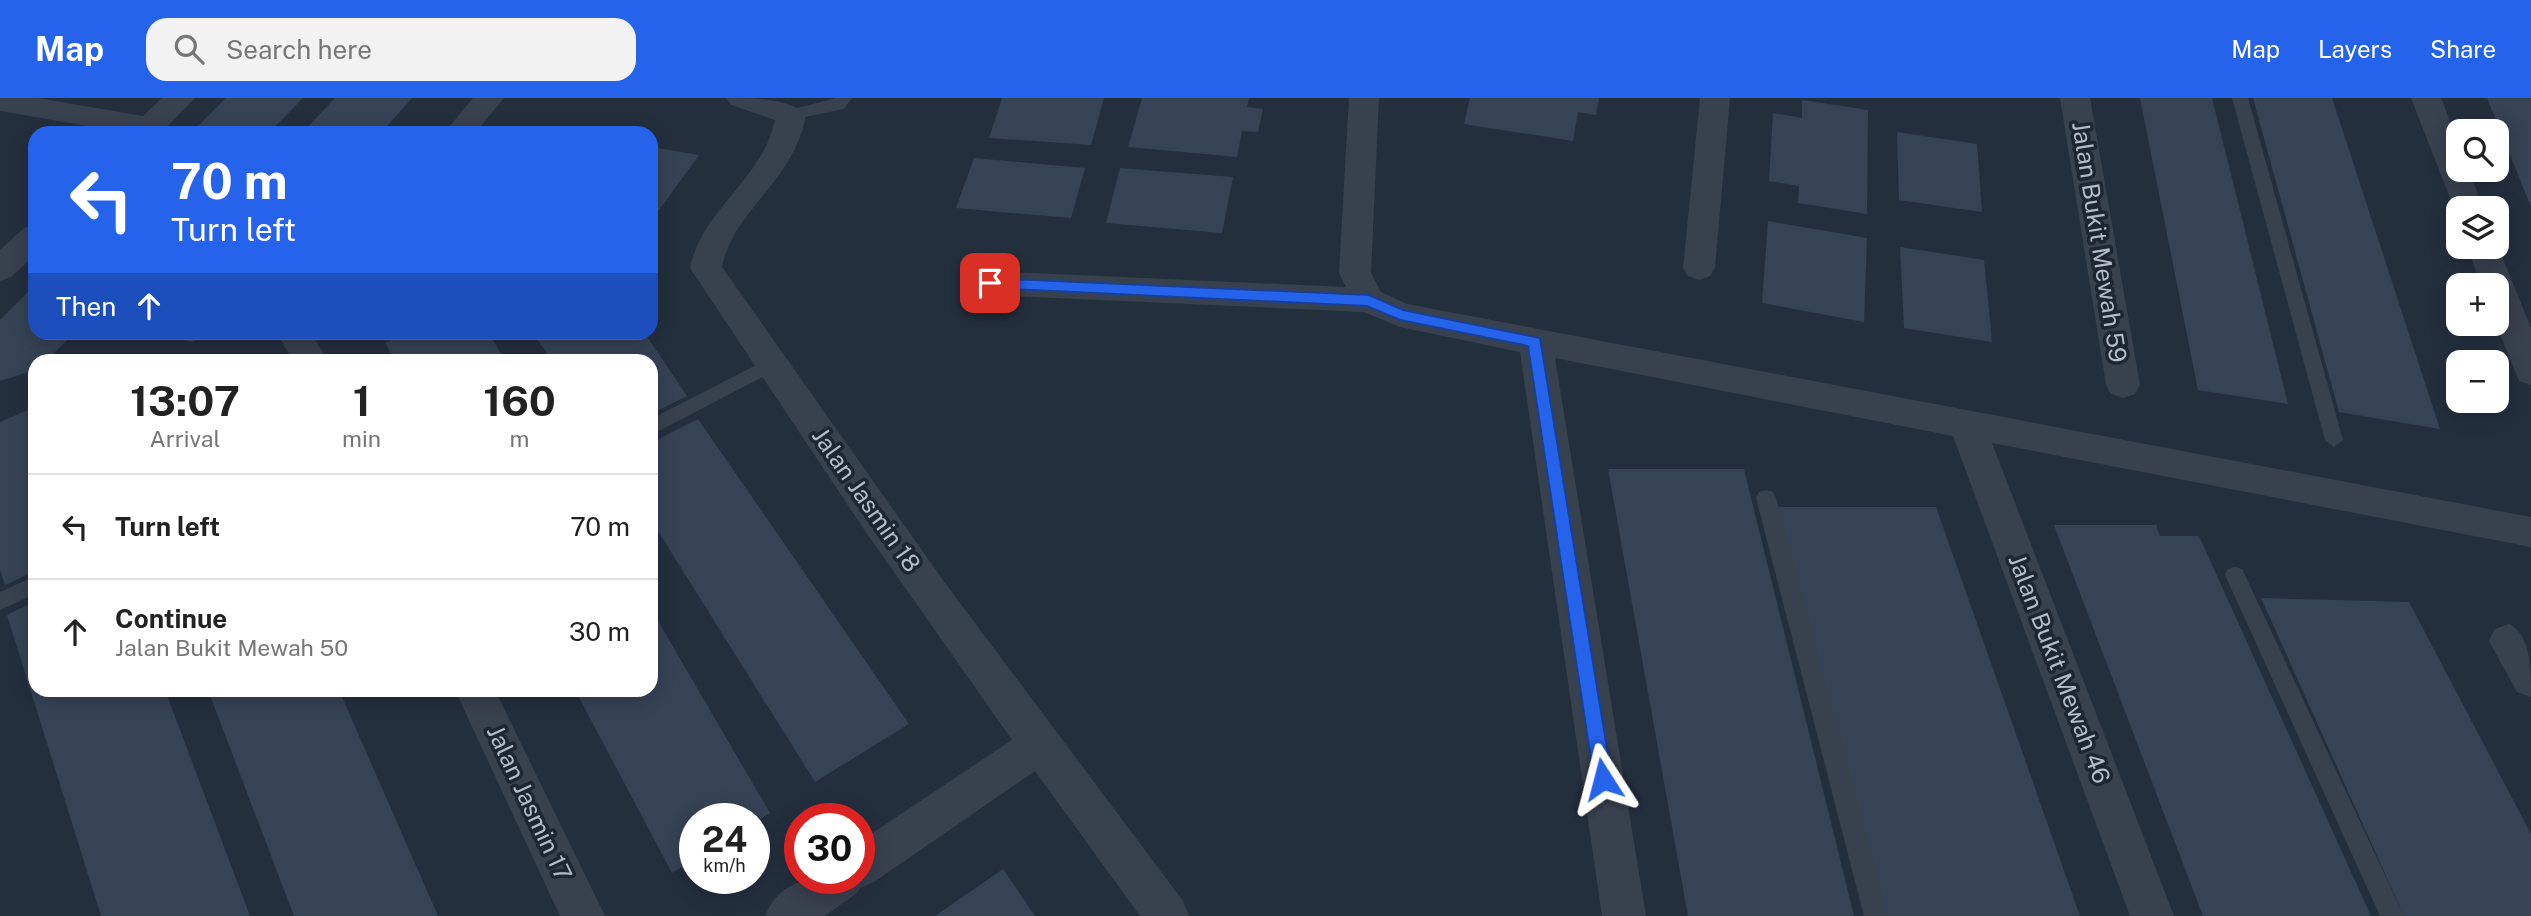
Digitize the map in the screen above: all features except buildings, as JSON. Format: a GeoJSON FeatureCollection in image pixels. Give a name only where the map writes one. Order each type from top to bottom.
{"type":"FeatureCollection","features":[{"type":"Feature","properties":{"kind":"street"},"geometry":{"type":"LineString","coordinates":[[150,126],[180,98]]}},
{"type":"Feature","properties":{"kind":"street"},"geometry":{"type":"LineString","coordinates":[[465,126],[489,98]]}},
{"type":"Feature","properties":{"kind":"street"},"geometry":{"type":"LineString","coordinates":[[741,98],[791,115]]}},
{"type":"Feature","properties":{"kind":"street"},"geometry":{"type":"LineString","coordinates":[[1364,98],[1355,272],[1369,300]]}},
{"type":"Feature","properties":{"kind":"street"},"geometry":{"type":"LineString","coordinates":[[1699,268],[1715,98]]}},
{"type":"Feature","properties":{"kind":"street","name":"Jalan Bukit Mewah 59"},"geometry":{"type":"LineString","coordinates":[[2075,98],[2123,386]]}},
{"type":"Feature","properties":{"kind":"street"},"geometry":{"type":"LineString","coordinates":[[2426,98],[2463,196]]}},
{"type":"Feature","properties":{"kind":"street"},"geometry":{"type":"LineString","coordinates":[[0,101],[126,126]]}},
{"type":"Feature","properties":{"kind":"street","name":"Jalan Jasmin 18"},"geometry":{"type":"LineString","coordinates":[[791,115],[790,134],[780,152],[711,243],[706,268],[770,365],[1040,745],[1167,916]]}},
{"type":"Feature","properties":{"kind":"street"},"geometry":{"type":"LineString","coordinates":[[0,269],[28,243]]}},
{"type":"Feature","properties":{"kind":"street"},"geometry":{"type":"LineString","coordinates":[[2488,259],[2531,372]]}},
{"type":"Feature","properties":{"kind":"street"},"geometry":{"type":"LineString","coordinates":[[990,283],[1369,300],[1400,315],[1535,342],[1966,422],[2531,532]]}},
{"type":"Feature","properties":{"kind":"street"},"geometry":{"type":"LineString","coordinates":[[1535,342],[1624,916]]}},
{"type":"Feature","properties":{"kind":"street","name":"Jalan Bukit Mewah 46"},"geometry":{"type":"LineString","coordinates":[[1966,422],[2152,916]]}},
{"type":"Feature","properties":{"kind":"street"},"geometry":{"type":"LineString","coordinates":[[2510,641],[2531,679]]}},
{"type":"Feature","properties":{"kind":"street","name":"Jalan Jasmin 17"},"geometry":{"type":"LineString","coordinates":[[478,697],[583,916]]}},
{"type":"Feature","properties":{"kind":"street"},"geometry":{"type":"LineString","coordinates":[[875,856],[1040,745]]}},
{"type":"Feature","properties":{"kind":"street"},"geometry":{"type":"LineString","coordinates":[[787,916],[819,894]]}},
{"type":"Feature","properties":{"kind":"lane"},"geometry":{"type":"LineString","coordinates":[[791,115],[839,105],[844,98]]}},
{"type":"Feature","properties":{"kind":"lane"},"geometry":{"type":"LineString","coordinates":[[2240,98],[2334,440]]}},
{"type":"Feature","properties":{"kind":"lane"},"geometry":{"type":"LineString","coordinates":[[658,424],[770,365]]}},
{"type":"Feature","properties":{"kind":"lane"},"geometry":{"type":"LineString","coordinates":[[1766,498],[1876,916]]}},
{"type":"Feature","properties":{"kind":"lane"},"geometry":{"type":"LineString","coordinates":[[2235,575],[2392,916]]}},
{"type":"Feature","properties":{"kind":"lane"},"geometry":{"type":"LineString","coordinates":[[0,601],[28,588]]}},
{"type":"Feature","properties":{"kind":"route"},"geometry":{"type":"LineString","coordinates":[[990,283],[1369,300],[1400,315],[1535,342],[1603,779]]}}]}
